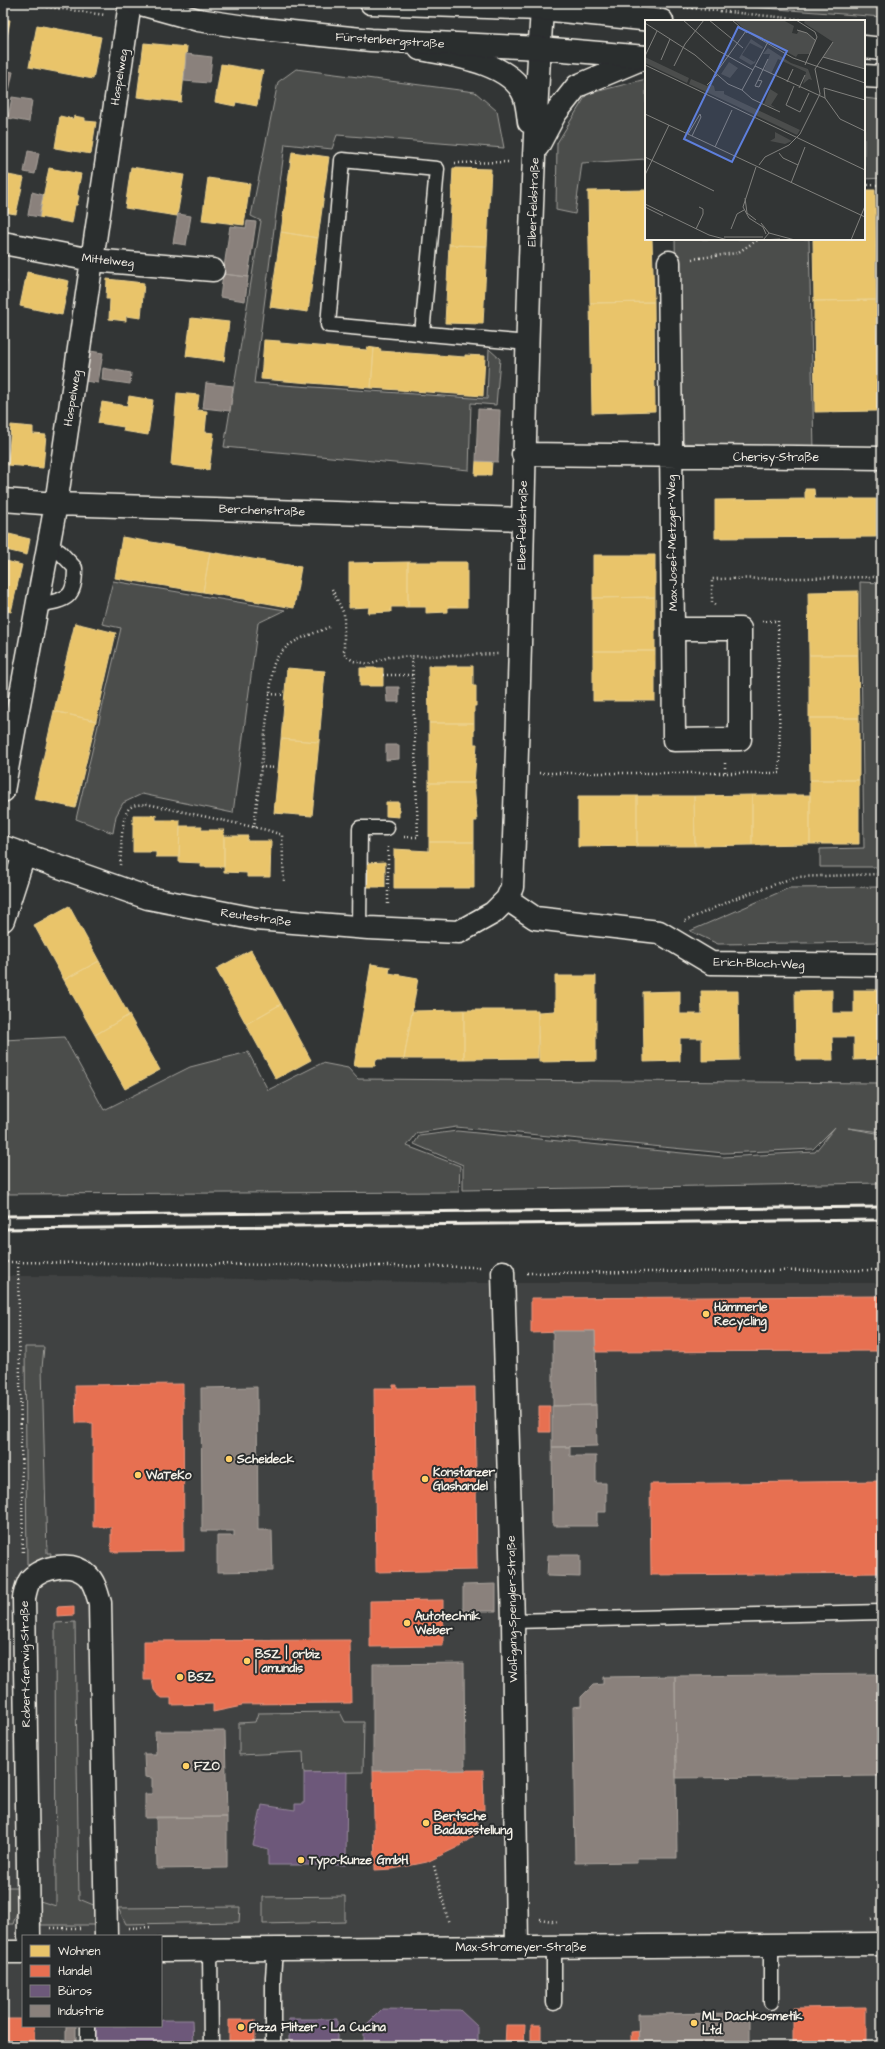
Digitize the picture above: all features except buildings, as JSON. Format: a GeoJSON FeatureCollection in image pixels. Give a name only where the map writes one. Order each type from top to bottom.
{"type":"FeatureCollection","features":[{"type":"Feature","properties":{"kind":"street"},"geometry":{"type":"LineString","coordinates":[[371,3],[542,9],[652,20]]}},
{"type":"Feature","properties":{"kind":"street","name":"Fürstenbergstraße"},"geometry":{"type":"LineString","coordinates":[[132,8],[252,28],[371,40],[540,48],[645,57]]}},
{"type":"Feature","properties":{"kind":"street","name":"Haspelweg"},"geometry":{"type":"LineString","coordinates":[[3,791],[56,504],[92,260],[132,8]]}},
{"type":"Feature","properties":{"kind":"street","name":"Elberfeldstraße"},"geometry":{"type":"LineString","coordinates":[[507,899],[512,887],[520,652],[523,454],[542,9]]}},
{"type":"Feature","properties":{"kind":"street","name":"Elberfeldstraße"},"geometry":{"type":"LineString","coordinates":[[371,40],[475,60],[509,76],[524,95],[535,151]]}},
{"type":"Feature","properties":{"kind":"street"},"geometry":{"type":"LineString","coordinates":[[865,47],[882,49]]}},
{"type":"Feature","properties":{"kind":"street","name":"Elberfeldstraße"},"geometry":{"type":"LineString","coordinates":[[535,151],[555,114],[577,86],[645,57]]}},
{"type":"Feature","properties":{"kind":"street"},"geometry":{"type":"LineString","coordinates":[[865,76],[882,77]]}},
{"type":"Feature","properties":{"kind":"street","name":"Mittelweg"},"geometry":{"type":"LineString","coordinates":[[3,243],[92,260],[213,270]]}},
{"type":"Feature","properties":{"kind":"street"},"geometry":{"type":"LineString","coordinates":[[669,262],[671,457]]}},
{"type":"Feature","properties":{"kind":"street","name":"Cherisy-Straße"},"geometry":{"type":"LineString","coordinates":[[523,454],[671,457],[882,458]]}},
{"type":"Feature","properties":{"kind":"street","name":"Max-Josef-Metzger-Weg"},"geometry":{"type":"LineString","coordinates":[[671,457],[674,740],[740,739],[740,630],[673,629]]}},
{"type":"Feature","properties":{"kind":"street","name":"Berchenstraße"},"geometry":{"type":"LineString","coordinates":[[3,500],[56,504],[522,519]]}},
{"type":"Feature","properties":{"kind":"street","name":"Reutestraße"},"geometry":{"type":"LineString","coordinates":[[3,847],[148,898],[256,919],[388,929],[458,932],[493,913],[507,899]]}},
{"type":"Feature","properties":{"kind":"street"},"geometry":{"type":"LineString","coordinates":[[3,920],[24,855]]}},
{"type":"Feature","properties":{"kind":"street","name":"Erich-Bloch-Weg"},"geometry":{"type":"LineString","coordinates":[[507,899],[535,918],[659,932],[710,963],[882,965]]}},
{"type":"Feature","properties":{"kind":"street","name":"Wolfgang-Spengler-Straße"},"geometry":{"type":"LineString","coordinates":[[504,1272],[513,1621],[517,1947]]}},
{"type":"Feature","properties":{"kind":"street","name":"Robert-Gerwig-Straße"},"geometry":{"type":"LineString","coordinates":[[29,1935],[24,1598],[30,1581],[42,1572],[55,1567],[80,1570],[88,1576],[94,1586],[100,1603],[106,1935]]}},
{"type":"Feature","properties":{"kind":"street","name":"Max-Stromeyer-Straße"},"geometry":{"type":"LineString","coordinates":[[162,1950],[882,1944]]}},
{"type":"Feature","properties":{"kind":"street"},"geometry":{"type":"LineString","coordinates":[[3,1952],[22,1952]]}},
{"type":"Feature","properties":{"kind":"lane"},"geometry":{"type":"LineString","coordinates":[[422,334],[436,168],[342,160],[328,326],[422,334],[528,343]]}},
{"type":"Feature","properties":{"kind":"lane"},"geometry":{"type":"LineString","coordinates":[[37,605],[59,600],[68,596],[72,593],[75,580],[75,568],[64,556],[48,544]]}},
{"type":"Feature","properties":{"kind":"lane"},"geometry":{"type":"LineString","coordinates":[[359,927],[360,828],[387,828]]}},
{"type":"Feature","properties":{"kind":"lane"},"geometry":{"type":"LineString","coordinates":[[513,1621],[882,1612]]}},
{"type":"Feature","properties":{"kind":"lane"},"geometry":{"type":"LineString","coordinates":[[770,1945],[772,2002]]}},
{"type":"Feature","properties":{"kind":"lane"},"geometry":{"type":"LineString","coordinates":[[554,1947],[554,2002]]}},
{"type":"Feature","properties":{"kind":"lane"},"geometry":{"type":"LineString","coordinates":[[210,1950],[211,2046]]}},
{"type":"Feature","properties":{"kind":"lane"},"geometry":{"type":"LineString","coordinates":[[273,2046],[273,1977],[275,1950]]}},
{"type":"Feature","properties":{"kind":"lane"},"geometry":{"type":"LineString","coordinates":[[88,2027],[88,2046]]}},
{"type":"Feature","properties":{"kind":"path"},"geometry":{"type":"LineString","coordinates":[[19,3],[132,8]]}},
{"type":"Feature","properties":{"kind":"path"},"geometry":{"type":"LineString","coordinates":[[677,6],[808,20]]}},
{"type":"Feature","properties":{"kind":"path"},"geometry":{"type":"LineString","coordinates":[[436,168],[446,164],[486,162]]}},
{"type":"Feature","properties":{"kind":"path"},"geometry":{"type":"LineString","coordinates":[[865,185],[882,185]]}},
{"type":"Feature","properties":{"kind":"path"},"geometry":{"type":"LineString","coordinates":[[669,262],[737,253],[757,240]]}},
{"type":"Feature","properties":{"kind":"path"},"geometry":{"type":"LineString","coordinates":[[332,589],[344,614],[344,654],[349,659],[369,664],[389,657],[520,652]]}},
{"type":"Feature","properties":{"kind":"path"},"geometry":{"type":"LineString","coordinates":[[254,827],[269,694],[273,666],[276,657],[288,645],[303,637],[329,627]]}},
{"type":"Feature","properties":{"kind":"path"},"geometry":{"type":"LineString","coordinates":[[403,837],[418,837],[412,657]]}},
{"type":"Feature","properties":{"kind":"path"},"geometry":{"type":"LineString","coordinates":[[383,675],[413,675]]}},
{"type":"Feature","properties":{"kind":"path"},"geometry":{"type":"LineString","coordinates":[[269,694],[284,695]]}},
{"type":"Feature","properties":{"kind":"path"},"geometry":{"type":"LineString","coordinates":[[260,767],[278,768]]}},
{"type":"Feature","properties":{"kind":"path"},"geometry":{"type":"LineString","coordinates":[[115,886],[122,856],[123,825],[126,812],[131,807],[147,804],[254,827],[282,836],[284,882]]}},
{"type":"Feature","properties":{"kind":"path"},"geometry":{"type":"LineString","coordinates":[[388,845],[388,929]]}},
{"type":"Feature","properties":{"kind":"path"},"geometry":{"type":"LineString","coordinates":[[659,932],[734,899],[795,877],[882,874]]}},
{"type":"Feature","properties":{"kind":"path"},"geometry":{"type":"LineString","coordinates":[[3,1262],[481,1267],[504,1272],[882,1270]]}},
{"type":"Feature","properties":{"kind":"path"},"geometry":{"type":"LineString","coordinates":[[18,1262],[23,1558]]}},
{"type":"Feature","properties":{"kind":"path"},"geometry":{"type":"LineString","coordinates":[[434,1866],[456,1948]]}},
{"type":"Feature","properties":{"kind":"shaded area"},"geometry":{"type":"Polygon","coordinates":[[[698,3],[882,3],[882,17],[698,3]]]}},
{"type":"Feature","properties":{"kind":"shaded area"},"geometry":{"type":"Polygon","coordinates":[[[296,69],[475,92],[497,111],[504,148],[337,135],[332,149],[285,144],[254,383],[487,399],[489,349],[500,359],[496,405],[471,403],[469,470],[224,447],[261,221],[251,216],[278,82],[296,69]]]}},
{"type":"Feature","properties":{"kind":"shaded area"},"geometry":{"type":"Polygon","coordinates":[[[645,79],[645,159],[582,163],[575,214],[556,210],[557,143],[587,94],[645,79]]]}},
{"type":"Feature","properties":{"kind":"shaded area"},"geometry":{"type":"Polygon","coordinates":[[[865,98],[882,100],[882,178],[865,179],[865,98]]]}},
{"type":"Feature","properties":{"kind":"shaded area"},"geometry":{"type":"Polygon","coordinates":[[[675,240],[809,240],[814,450],[679,443],[675,240]]]}},
{"type":"Feature","properties":{"kind":"shaded area"},"geometry":{"type":"Polygon","coordinates":[[[113,581],[285,610],[258,623],[233,813],[142,794],[123,803],[116,816],[113,833],[76,819],[121,628],[102,624],[113,581]]]}},
{"type":"Feature","properties":{"kind":"shaded area"},"geometry":{"type":"Polygon","coordinates":[[[860,582],[882,583],[882,867],[820,867],[820,849],[864,848],[860,582]]]}},
{"type":"Feature","properties":{"kind":"shaded area"},"geometry":{"type":"Polygon","coordinates":[[[882,887],[882,942],[718,944],[690,931],[789,888],[882,887]]]}},
{"type":"Feature","properties":{"kind":"shaded area"},"geometry":{"type":"Polygon","coordinates":[[[64,1037],[104,1110],[190,1067],[248,1052],[268,1090],[322,1063],[348,1068],[358,1079],[882,1083],[882,1132],[848,1128],[882,1134],[882,1183],[463,1190],[463,1165],[414,1144],[419,1136],[457,1131],[723,1157],[815,1152],[835,1127],[813,1149],[724,1153],[456,1127],[417,1133],[407,1146],[460,1166],[459,1192],[3,1194],[3,1040],[64,1037]]]}},
{"type":"Feature","properties":{"kind":"shaded area"},"geometry":{"type":"Polygon","coordinates":[[[3,1276],[477,1283],[882,1283],[882,2046],[3,2046],[3,1276]]]}},
{"type":"Feature","properties":{"kind":"shaded area"},"geometry":{"type":"Polygon","coordinates":[[[25,1347],[44,1347],[42,1368],[47,1553],[51,1553],[50,1558],[34,1568],[27,1564],[25,1347]]]}},
{"type":"Feature","properties":{"kind":"shaded area"},"geometry":{"type":"Polygon","coordinates":[[[75,1622],[79,1899],[96,1906],[96,1925],[41,1925],[40,1901],[56,1906],[55,1623],[75,1622]]]}},
{"type":"Feature","properties":{"kind":"shaded area"},"geometry":{"type":"Polygon","coordinates":[[[340,1712],[345,1722],[364,1722],[363,1772],[304,1773],[303,1752],[239,1755],[239,1723],[255,1722],[258,1713],[340,1712]]]}},
{"type":"Feature","properties":{"kind":"shaded area"},"geometry":{"type":"Polygon","coordinates":[[[3,1887],[19,1887],[20,1903],[13,1924],[3,1924],[3,1887]]]}},
{"type":"Feature","properties":{"kind":"shaded area"},"geometry":{"type":"Polygon","coordinates":[[[345,1896],[345,1922],[263,1924],[263,1897],[345,1896]]]}},
{"type":"Feature","properties":{"kind":"shaded area"},"geometry":{"type":"Polygon","coordinates":[[[240,1907],[239,1922],[126,1924],[118,1908],[240,1907]]]}},
{"type":"Feature","properties":{"kind":"railway"},"geometry":{"type":"LineString","coordinates":[[3,1216],[882,1207]]}},
{"type":"Feature","properties":{"kind":"railway"},"geometry":{"type":"LineString","coordinates":[[3,1229],[882,1220]]}},
{"type":"Feature","properties":{"kind":"place","name":"Hämmerle Recycling"},"geometry":{"type":"Point","coordinates":[706,1314]}},
{"type":"Feature","properties":{"kind":"place","name":"Scheideck"},"geometry":{"type":"Point","coordinates":[229,1459]}},
{"type":"Feature","properties":{"kind":"place","name":"WaTeKo"},"geometry":{"type":"Point","coordinates":[138,1475]}},
{"type":"Feature","properties":{"kind":"place","name":"Konstanzer Glashandel"},"geometry":{"type":"Point","coordinates":[425,1479]}},
{"type":"Feature","properties":{"kind":"place","name":"Autotechnik Weber"},"geometry":{"type":"Point","coordinates":[407,1623]}},
{"type":"Feature","properties":{"kind":"place","name":"BSZ | orbiz | amundis"},"geometry":{"type":"Point","coordinates":[247,1661]}},
{"type":"Feature","properties":{"kind":"place","name":"BSZ"},"geometry":{"type":"Point","coordinates":[180,1677]}},
{"type":"Feature","properties":{"kind":"place","name":"FZO"},"geometry":{"type":"Point","coordinates":[186,1766]}},
{"type":"Feature","properties":{"kind":"place","name":"Bertsche Badausstellung"},"geometry":{"type":"Point","coordinates":[426,1823]}},
{"type":"Feature","properties":{"kind":"place","name":"Typo-Kunze GmbH"},"geometry":{"type":"Point","coordinates":[301,1860]}},
{"type":"Feature","properties":{"kind":"place","name":"ML Dachkosmetik Ltd."},"geometry":{"type":"Point","coordinates":[694,2023]}},
{"type":"Feature","properties":{"kind":"place","name":"Pizza Flitzer - La Cucina"},"geometry":{"type":"Point","coordinates":[241,2027]}}]}
